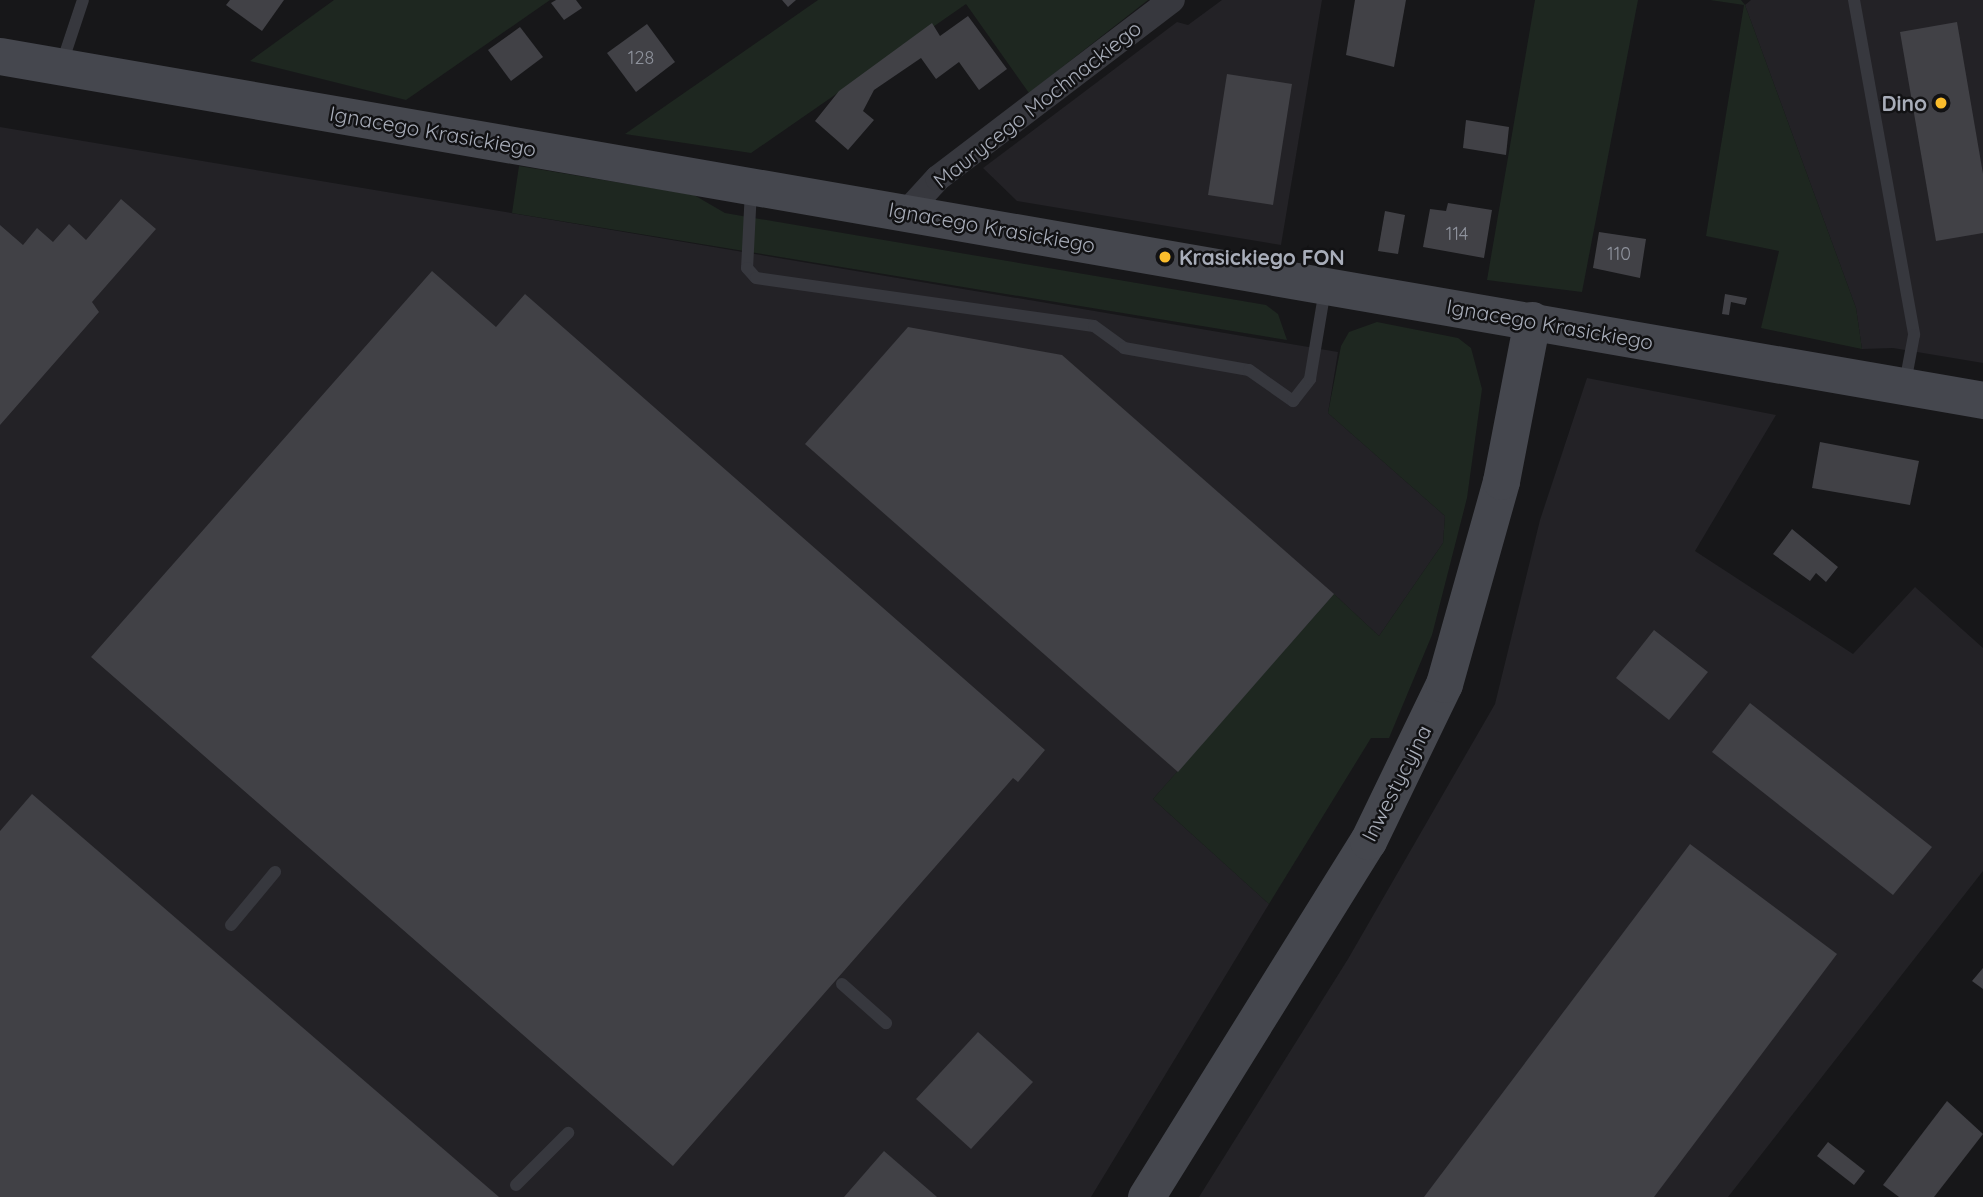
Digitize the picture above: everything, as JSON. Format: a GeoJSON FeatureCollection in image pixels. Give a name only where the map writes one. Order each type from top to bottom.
{"type":"FeatureCollection","features":[{"type":"Feature","properties":{"kind":"street","name":"Maurycego Mochnackiego"},"geometry":{"type":"LineString","coordinates":[[906,213],[938,178],[1172,0]]}},
{"type":"Feature","properties":{"kind":"street","name":"Ignacego Krasickiego"},"geometry":{"type":"LineString","coordinates":[[0,56],[1983,400]]}},
{"type":"Feature","properties":{"kind":"street","name":"Inwestycyjna"},"geometry":{"type":"LineString","coordinates":[[1146,1197],[1368,841],[1444,684],[1502,481],[1532,320]]}},
{"type":"Feature","properties":{"kind":"lane"},"geometry":{"type":"LineString","coordinates":[[61,67],[83,0]]}},
{"type":"Feature","properties":{"kind":"lane"},"geometry":{"type":"LineString","coordinates":[[1854,0],[1914,335],[1904,386]]}},
{"type":"Feature","properties":{"kind":"lane"},"geometry":{"type":"LineString","coordinates":[[751,186],[747,268],[756,278],[1094,326],[1124,348],[1249,370],[1293,401],[1310,379],[1325,286]]}},
{"type":"Feature","properties":{"kind":"lane"},"geometry":{"type":"LineString","coordinates":[[231,925],[275,872]]}},
{"type":"Feature","properties":{"kind":"lane"},"geometry":{"type":"LineString","coordinates":[[842,984],[886,1023]]}},
{"type":"Feature","properties":{"kind":"lane"},"geometry":{"type":"LineString","coordinates":[[516,1185],[568,1133]]}},
{"type":"Feature","properties":{"kind":"shaded area"},"geometry":{"type":"Polygon","coordinates":[[[334,0],[550,0],[406,100],[250,61],[334,0]]]}},
{"type":"Feature","properties":{"kind":"shaded area"},"geometry":{"type":"Polygon","coordinates":[[[818,0],[1148,0],[1029,93],[966,4],[751,153],[625,134],[818,0]]]}},
{"type":"Feature","properties":{"kind":"shaded area"},"geometry":{"type":"Polygon","coordinates":[[[1222,0],[1322,0],[1281,245],[1017,201],[983,168],[1177,22],[1188,25],[1222,0]]]}},
{"type":"Feature","properties":{"kind":"shaded area"},"geometry":{"type":"Polygon","coordinates":[[[1535,0],[1638,0],[1582,292],[1487,280],[1535,0]]]}},
{"type":"Feature","properties":{"kind":"shaded area"},"geometry":{"type":"Polygon","coordinates":[[[1710,0],[1741,0],[1745,5],[1856,308],[1862,349],[1761,328],[1779,251],[1706,236],[1744,5],[1710,0]]]}},
{"type":"Feature","properties":{"kind":"shaded area"},"geometry":{"type":"Polygon","coordinates":[[[1751,0],[1983,0],[1983,363],[1893,348],[1862,349],[1856,308],[1745,5],[1751,0]]]}},
{"type":"Feature","properties":{"kind":"shaded area"},"geometry":{"type":"Polygon","coordinates":[[[0,127],[1338,352],[1328,413],[1445,516],[1443,543],[1379,636],[1335,595],[1153,799],[1269,904],[1091,1197],[0,1197],[0,127]]]}},
{"type":"Feature","properties":{"kind":"shaded area"},"geometry":{"type":"Polygon","coordinates":[[[519,166],[694,195],[725,213],[1266,305],[1278,314],[1287,340],[512,213],[519,166]]]}},
{"type":"Feature","properties":{"kind":"shaded area"},"geometry":{"type":"Polygon","coordinates":[[[1377,322],[1458,338],[1471,348],[1482,389],[1467,498],[1432,635],[1389,738],[1371,738],[1269,904],[1153,799],[1334,594],[1379,636],[1443,543],[1445,516],[1328,413],[1341,346],[1349,332],[1377,322]]]}},
{"type":"Feature","properties":{"kind":"shaded area"},"geometry":{"type":"Polygon","coordinates":[[[1587,378],[1776,415],[1695,551],[1853,654],[1915,587],[1983,648],[1983,871],[1728,1197],[1199,1197],[1348,959],[1495,704],[1540,520],[1587,378]]]}},
{"type":"Feature","properties":{"kind":"building"},"geometry":{"type":"Polygon","coordinates":[[[230,0],[284,0],[262,31],[226,5],[230,0]]]}},
{"type":"Feature","properties":{"kind":"building"},"geometry":{"type":"Polygon","coordinates":[[[556,0],[576,0],[582,8],[564,20],[551,3],[556,0]]]}},
{"type":"Feature","properties":{"kind":"building"},"geometry":{"type":"Polygon","coordinates":[[[782,0],[796,0],[788,7],[782,0]]]}},
{"type":"Feature","properties":{"kind":"building"},"geometry":{"type":"Polygon","coordinates":[[[1355,0],[1406,0],[1394,67],[1346,55],[1355,0]]]}},
{"type":"Feature","properties":{"kind":"building"},"geometry":{"type":"Polygon","coordinates":[[[968,16],[1007,69],[979,90],[959,62],[936,79],[921,58],[874,90],[863,111],[874,120],[848,150],[815,121],[839,91],[932,23],[940,36],[968,16]]]}},
{"type":"Feature","properties":{"kind":"building","name":"Dino"},"geometry":{"type":"Polygon","coordinates":[[[1957,22],[1983,174],[1983,233],[1936,241],[1900,32],[1957,22]]]}},
{"type":"Feature","properties":{"kind":"building"},"geometry":{"type":"Polygon","coordinates":[[[647,24],[675,62],[636,92],[607,53],[647,24]]]}},
{"type":"Feature","properties":{"kind":"building"},"geometry":{"type":"Polygon","coordinates":[[[520,27],[543,57],[511,81],[488,50],[520,27]]]}},
{"type":"Feature","properties":{"kind":"building"},"geometry":{"type":"Polygon","coordinates":[[[1227,74],[1292,84],[1273,205],[1208,195],[1227,74]]]}},
{"type":"Feature","properties":{"kind":"building"},"geometry":{"type":"Polygon","coordinates":[[[1466,120],[1509,127],[1506,155],[1463,148],[1466,120]]]}},
{"type":"Feature","properties":{"kind":"building"},"geometry":{"type":"Polygon","coordinates":[[[121,199],[156,229],[92,302],[99,312],[0,425],[0,225],[23,245],[37,228],[53,242],[69,224],[86,240],[121,199]]]}},
{"type":"Feature","properties":{"kind":"building"},"geometry":{"type":"Polygon","coordinates":[[[1448,203],[1492,210],[1484,258],[1423,247],[1430,209],[1446,211],[1448,203]]]}},
{"type":"Feature","properties":{"kind":"building"},"geometry":{"type":"Polygon","coordinates":[[[1385,211],[1405,215],[1398,254],[1378,251],[1385,211]]]}},
{"type":"Feature","properties":{"kind":"building"},"geometry":{"type":"Polygon","coordinates":[[[1599,232],[1646,239],[1640,278],[1593,268],[1599,232]]]}},
{"type":"Feature","properties":{"kind":"building"},"geometry":{"type":"Polygon","coordinates":[[[432,271],[496,327],[525,294],[1045,750],[1018,782],[1013,778],[673,1166],[91,657],[432,271]]]}},
{"type":"Feature","properties":{"kind":"building"},"geometry":{"type":"Polygon","coordinates":[[[1725,294],[1747,298],[1745,305],[1731,302],[1729,315],[1722,314],[1725,294]]]}},
{"type":"Feature","properties":{"kind":"building"},"geometry":{"type":"Polygon","coordinates":[[[908,327],[1062,355],[1334,594],[1178,772],[805,444],[908,327]]]}},
{"type":"Feature","properties":{"kind":"building"},"geometry":{"type":"Polygon","coordinates":[[[1820,442],[1919,461],[1910,505],[1812,488],[1820,442]]]}},
{"type":"Feature","properties":{"kind":"building"},"geometry":{"type":"Polygon","coordinates":[[[1792,529],[1838,567],[1826,582],[1816,573],[1810,581],[1773,554],[1792,529]]]}},
{"type":"Feature","properties":{"kind":"building"},"geometry":{"type":"Polygon","coordinates":[[[1654,630],[1708,672],[1669,720],[1616,678],[1654,630]]]}},
{"type":"Feature","properties":{"kind":"building"},"geometry":{"type":"Polygon","coordinates":[[[1750,703],[1932,847],[1893,895],[1712,752],[1750,703]]]}},
{"type":"Feature","properties":{"kind":"building"},"geometry":{"type":"Polygon","coordinates":[[[32,794],[499,1197],[0,1197],[0,831],[32,794]]]}},
{"type":"Feature","properties":{"kind":"building"},"geometry":{"type":"Polygon","coordinates":[[[1690,844],[1837,954],[1654,1197],[1424,1197],[1690,844]]]}},
{"type":"Feature","properties":{"kind":"building"},"geometry":{"type":"Polygon","coordinates":[[[1983,968],[1983,989],[1972,981],[1983,968]]]}},
{"type":"Feature","properties":{"kind":"building"},"geometry":{"type":"Polygon","coordinates":[[[978,1032],[1033,1082],[971,1149],[916,1099],[978,1032]]]}},
{"type":"Feature","properties":{"kind":"building"},"geometry":{"type":"Polygon","coordinates":[[[1947,1101],[1983,1134],[1934,1197],[1899,1197],[1883,1185],[1947,1101]]]}},
{"type":"Feature","properties":{"kind":"building"},"geometry":{"type":"Polygon","coordinates":[[[1828,1142],[1865,1171],[1854,1185],[1817,1156],[1828,1142]]]}},
{"type":"Feature","properties":{"kind":"building"},"geometry":{"type":"Polygon","coordinates":[[[884,1151],[937,1197],[844,1197],[884,1151]]]}},
{"type":"Feature","properties":{"kind":"place","name":"Dino"},"geometry":{"type":"Point","coordinates":[1941,103]}},
{"type":"Feature","properties":{"kind":"place","name":"Krasickiego FON"},"geometry":{"type":"Point","coordinates":[1165,257]}}]}
